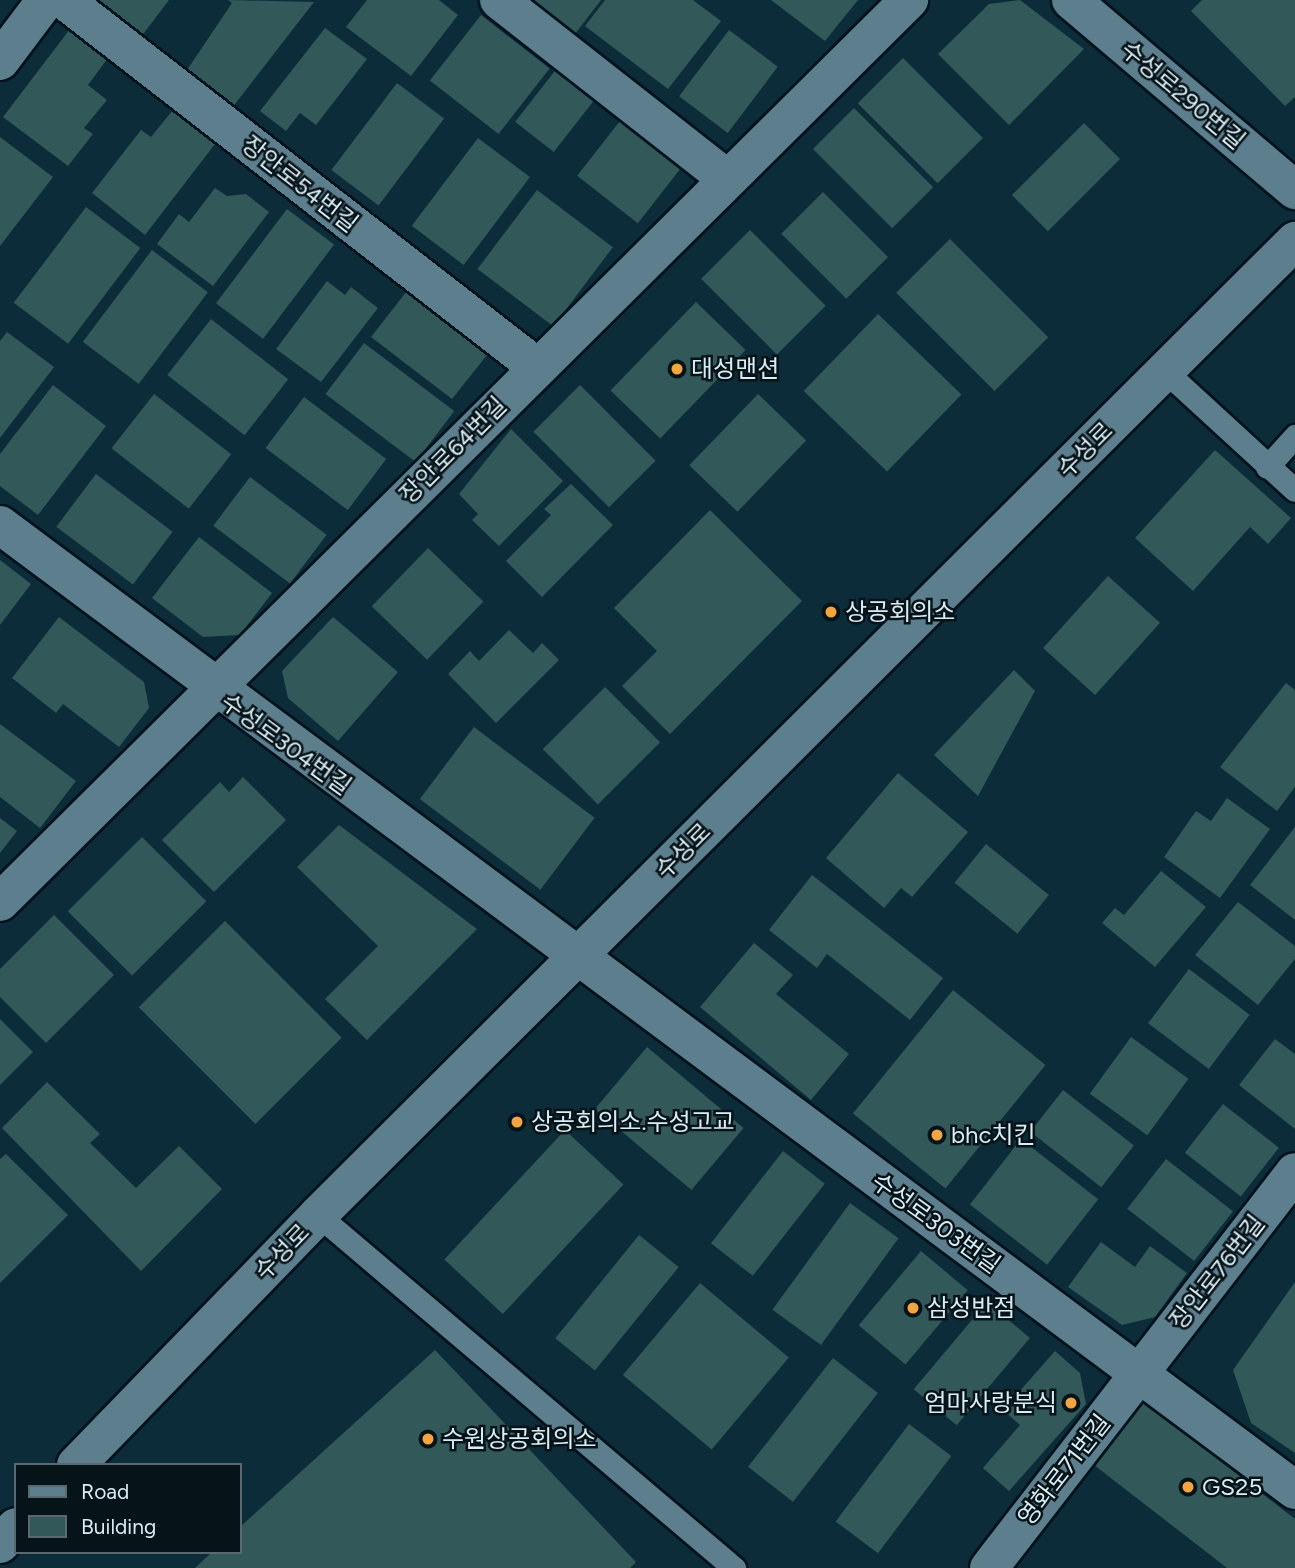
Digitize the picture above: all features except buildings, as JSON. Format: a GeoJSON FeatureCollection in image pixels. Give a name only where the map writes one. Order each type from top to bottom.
{"type":"FeatureCollection","features":[{"type":"Feature","properties":{"kind":"street"},"geometry":{"type":"LineString","coordinates":[[0,61],[46,0]]}},
{"type":"Feature","properties":{"kind":"street","name":"장안로54번길"},"geometry":{"type":"LineString","coordinates":[[64,0],[537,367]]}},
{"type":"Feature","properties":{"kind":"street"},"geometry":{"type":"LineString","coordinates":[[499,0],[727,179]]}},
{"type":"Feature","properties":{"kind":"street","name":"장안로64번길"},"geometry":{"type":"LineString","coordinates":[[0,902],[909,0]]}},
{"type":"Feature","properties":{"kind":"street","name":"수성로290번길"},"geometry":{"type":"LineString","coordinates":[[1071,0],[1295,190]]}},
{"type":"Feature","properties":{"kind":"street","name":"수성로"},"geometry":{"type":"LineString","coordinates":[[78,1463],[318,1215],[1295,241]]}},
{"type":"Feature","properties":{"kind":"street","name":"수성로304번길"},"geometry":{"type":"LineString","coordinates":[[0,525],[212,689],[576,957]]}},
{"type":"Feature","properties":{"kind":"street","name":"수성로303번길"},"geometry":{"type":"LineString","coordinates":[[576,957],[1295,1490]]}},
{"type":"Feature","properties":{"kind":"street","name":"장안로76번길"},"geometry":{"type":"LineString","coordinates":[[1140,1373],[1295,1172]]}},
{"type":"Feature","properties":{"kind":"street","name":"영화로71번길"},"geometry":{"type":"LineString","coordinates":[[989,1568],[1140,1373]]}},
{"type":"Feature","properties":{"kind":"street"},"geometry":{"type":"LineString","coordinates":[[0,1544],[14,1529]]}},
{"type":"Feature","properties":{"kind":"lane"},"geometry":{"type":"LineString","coordinates":[[1165,370],[1295,490]]}},
{"type":"Feature","properties":{"kind":"lane"},"geometry":{"type":"LineString","coordinates":[[1267,467],[1295,436]]}},
{"type":"Feature","properties":{"kind":"lane"},"geometry":{"type":"LineString","coordinates":[[318,1215],[734,1568]]}},
{"type":"Feature","properties":{"kind":"place","name":"대성맨션"},"geometry":{"type":"Point","coordinates":[677,369]}},
{"type":"Feature","properties":{"kind":"place","name":"상공회의소"},"geometry":{"type":"Point","coordinates":[831,612]}},
{"type":"Feature","properties":{"kind":"place","name":"상공회의소.수성고교"},"geometry":{"type":"Point","coordinates":[517,1122]}},
{"type":"Feature","properties":{"kind":"place","name":"bhc치킨"},"geometry":{"type":"Point","coordinates":[937,1135]}},
{"type":"Feature","properties":{"kind":"place","name":"삼성반점"},"geometry":{"type":"Point","coordinates":[913,1308]}},
{"type":"Feature","properties":{"kind":"place","name":"엄마사랑분식"},"geometry":{"type":"Point","coordinates":[1071,1403]}},
{"type":"Feature","properties":{"kind":"place","name":"수원상공회의소"},"geometry":{"type":"Point","coordinates":[428,1439]}},
{"type":"Feature","properties":{"kind":"place","name":"GS25"},"geometry":{"type":"Point","coordinates":[1188,1487]}}]}
